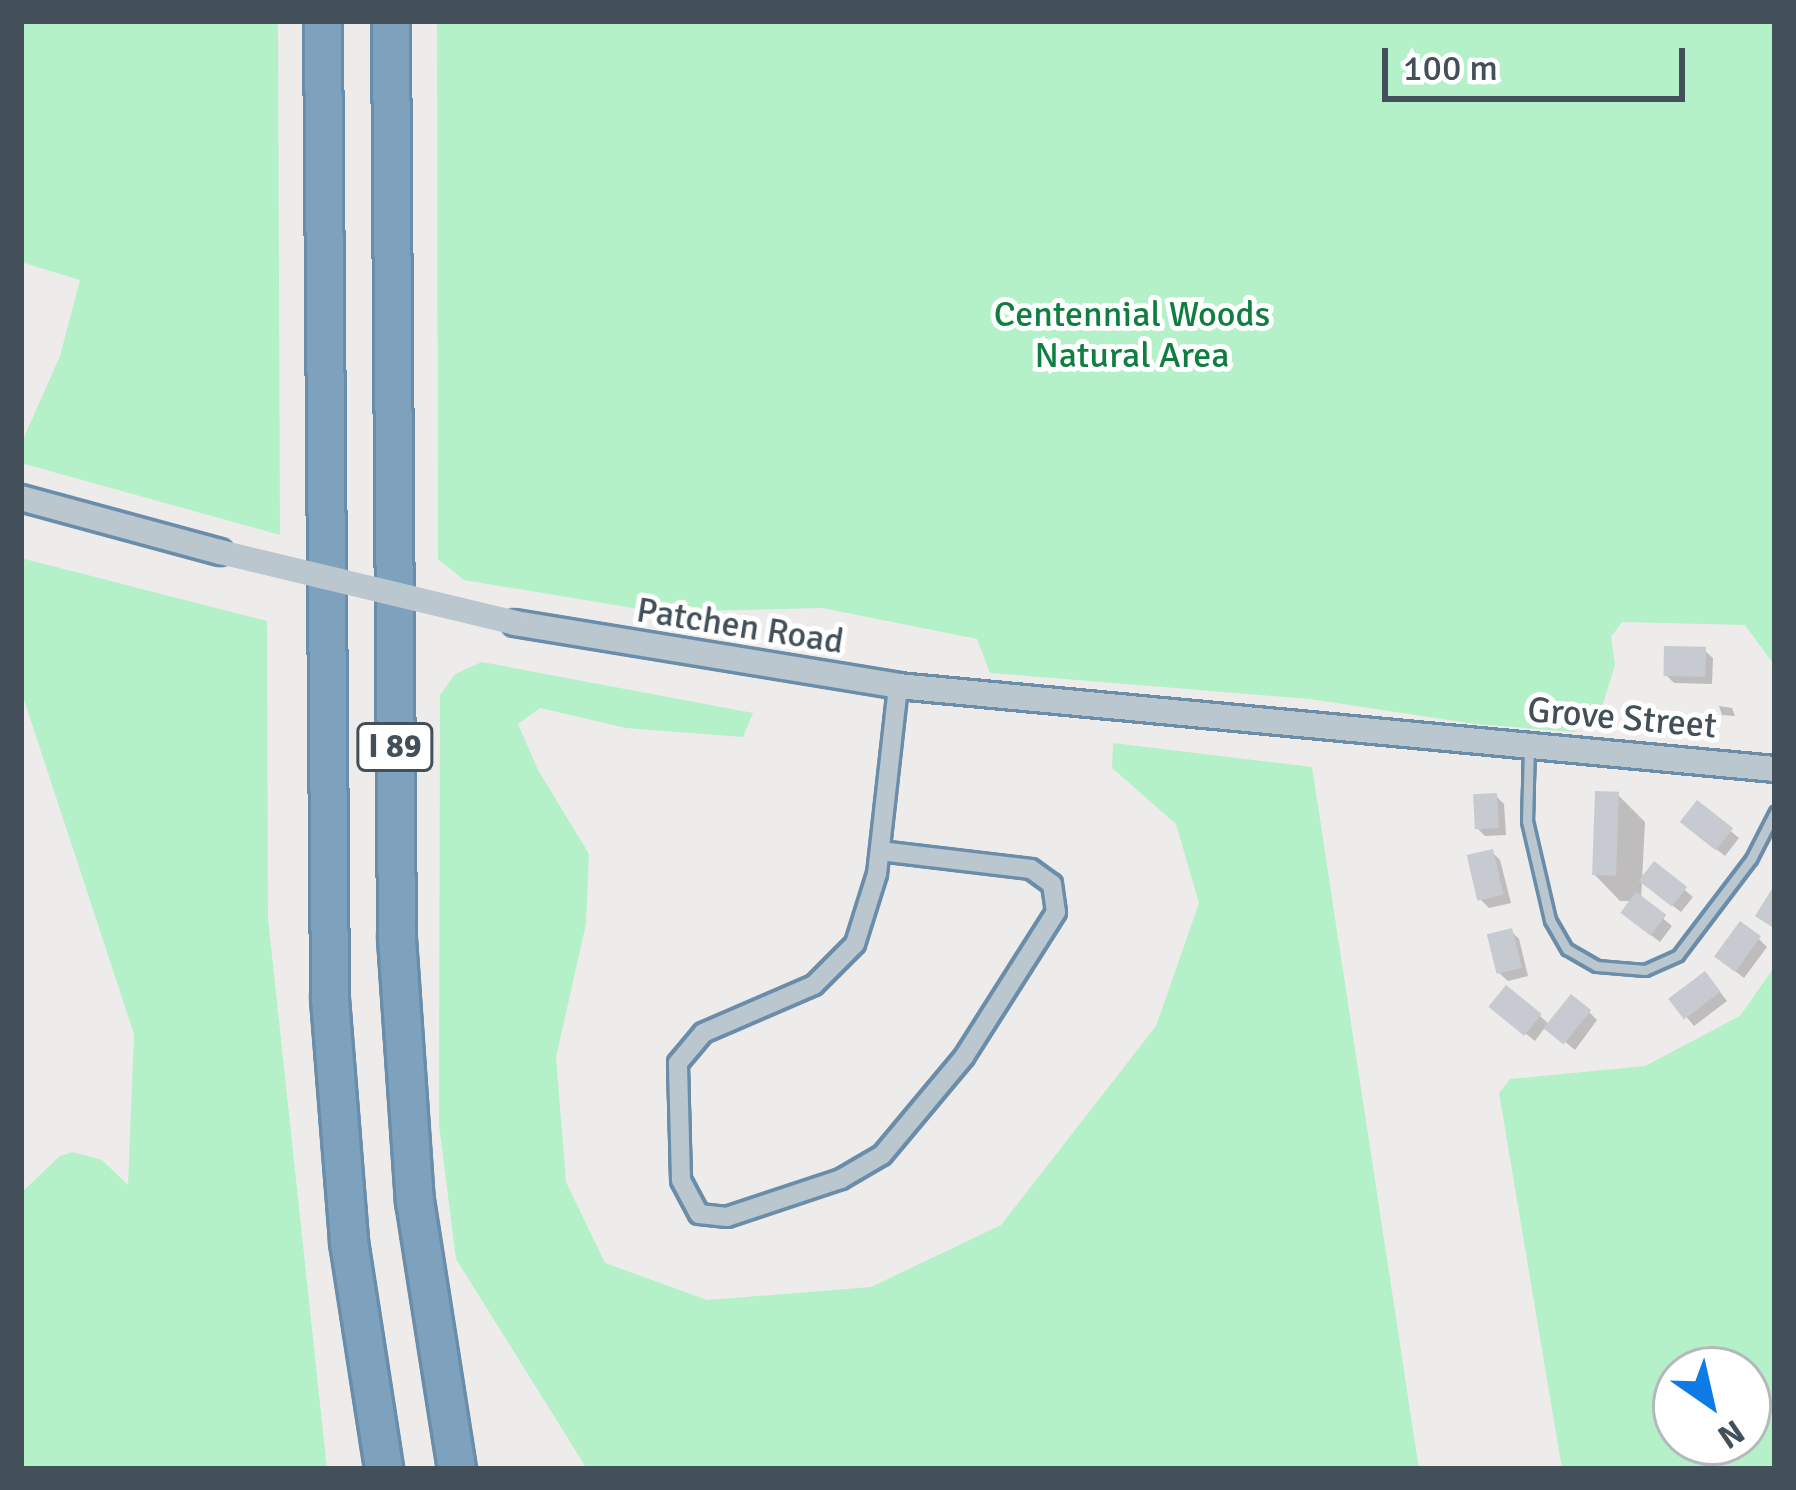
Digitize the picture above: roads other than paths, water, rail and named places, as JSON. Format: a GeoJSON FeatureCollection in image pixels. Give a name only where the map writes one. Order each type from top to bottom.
{"type":"FeatureCollection","features":[{"type":"Feature","properties":{"kind":"highway","name":"I 89"},"geometry":{"type":"LineString","coordinates":[[323,21],[330,999],[349,1242],[384,1469]]}},
{"type":"Feature","properties":{"kind":"highway","name":"I 89"},"geometry":{"type":"LineString","coordinates":[[391,21],[397,939],[415,1201],[457,1469]]}},
{"type":"Feature","properties":{"kind":"street","name":"Patchen Road"},"geometry":{"type":"LineString","coordinates":[[21,498],[220,553],[515,623],[898,686],[1462,739]]}},
{"type":"Feature","properties":{"kind":"street"},"geometry":{"type":"LineString","coordinates":[[880,851],[1031,869],[1052,884],[1056,912],[964,1057],[882,1155],[841,1179],[727,1216],[699,1214],[681,1180],[676,1073],[682,1053],[703,1034],[800,992],[837,965],[862,932],[880,851],[898,686]]}},
{"type":"Feature","properties":{"kind":"street","name":"Grove Street"},"geometry":{"type":"LineString","coordinates":[[1462,739],[1775,769]]}},
{"type":"Feature","properties":{"kind":"lane"},"geometry":{"type":"LineString","coordinates":[[1528,746],[1527,821],[1546,909],[1567,949],[1597,966],[1645,970],[1678,956],[1751,859],[1775,812]]}},
{"type":"Feature","properties":{"kind":"park label","name":"Centennial Woods Natural Area"},"geometry":{"type":"Point","coordinates":[1132,334]}}]}
